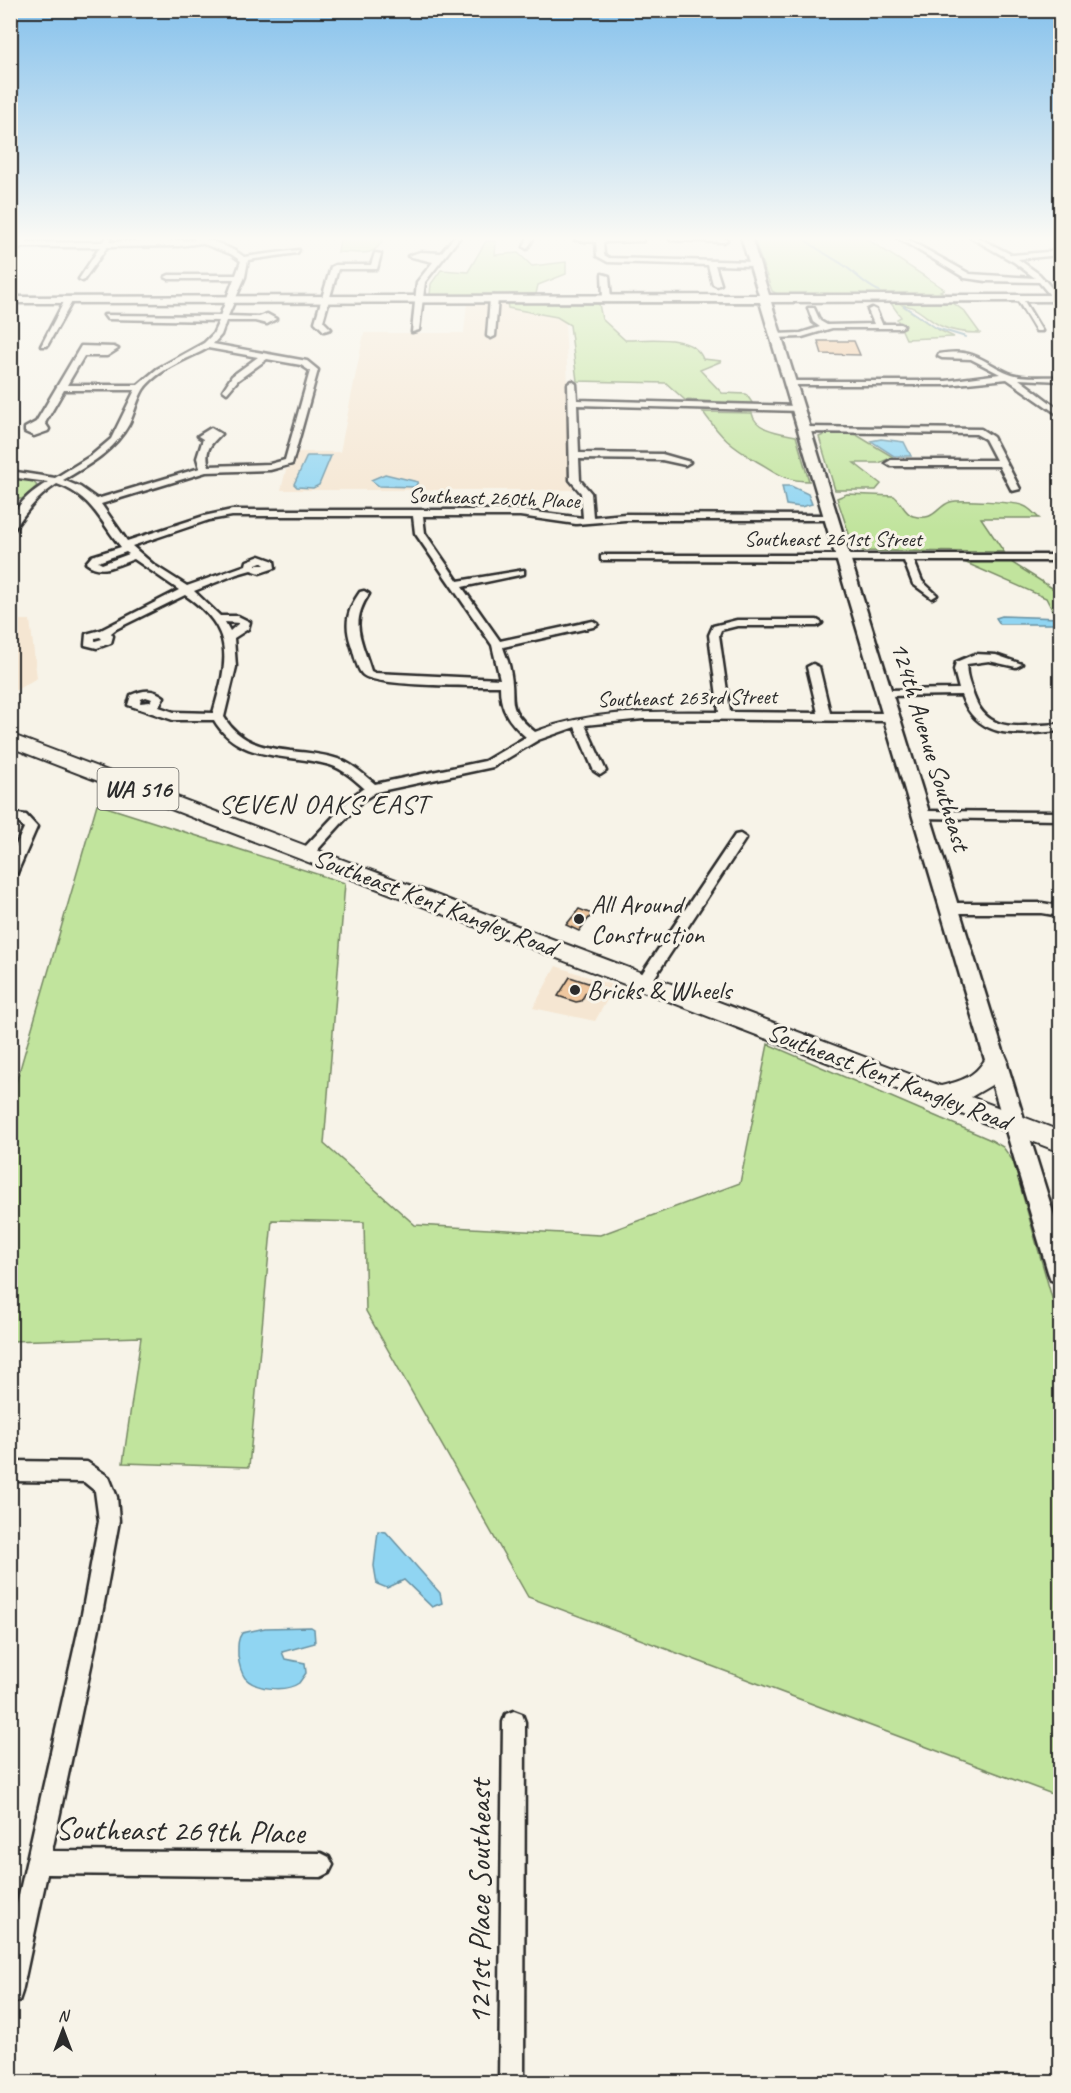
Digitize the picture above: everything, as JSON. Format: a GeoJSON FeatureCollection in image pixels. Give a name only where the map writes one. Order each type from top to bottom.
{"type":"FeatureCollection","features":[{"type":"Feature","properties":{"kind":"main road","name":"124th Avenue Southeast"},"geometry":{"type":"LineString","coordinates":[[776,336],[1060,1272]]}},
{"type":"Feature","properties":{"kind":"main road","name":"Southeast Kent Kangley Road"},"geometry":{"type":"LineString","coordinates":[[10,740],[1060,1142]]}},
{"type":"Feature","properties":{"kind":"main road"},"geometry":{"type":"LineString","coordinates":[[941,1096],[984,1080],[991,1075],[996,1061]]}},
{"type":"Feature","properties":{"kind":"street"},"geometry":{"type":"LineString","coordinates":[[44,344],[49,335]]}},
{"type":"Feature","properties":{"kind":"street"},"geometry":{"type":"LineString","coordinates":[[10,529],[23,507],[40,490],[95,457],[114,441],[125,423],[140,388],[160,371],[207,345],[217,335]]}},
{"type":"Feature","properties":{"kind":"street"},"geometry":{"type":"LineString","coordinates":[[776,336],[803,335]]}},
{"type":"Feature","properties":{"kind":"street"},"geometry":{"type":"LineString","coordinates":[[95,503],[205,469],[285,464],[291,459],[314,372],[312,367],[207,345]]}},
{"type":"Feature","properties":{"kind":"street"},"geometry":{"type":"LineString","coordinates":[[39,425],[81,353]]}},
{"type":"Feature","properties":{"kind":"street"},"geometry":{"type":"LineString","coordinates":[[227,390],[235,378],[265,356]]}},
{"type":"Feature","properties":{"kind":"street"},"geometry":{"type":"LineString","coordinates":[[942,356],[974,357],[1060,414]]}},
{"type":"Feature","properties":{"kind":"street"},"geometry":{"type":"LineString","coordinates":[[790,383],[946,383],[1005,376],[1060,379]]}},
{"type":"Feature","properties":{"kind":"street"},"geometry":{"type":"LineString","coordinates":[[572,384],[575,480],[586,493],[588,520]]}},
{"type":"Feature","properties":{"kind":"street"},"geometry":{"type":"LineString","coordinates":[[61,387],[140,388]]}},
{"type":"Feature","properties":{"kind":"street"},"geometry":{"type":"LineString","coordinates":[[572,402],[798,409]]}},
{"type":"Feature","properties":{"kind":"street"},"geometry":{"type":"LineString","coordinates":[[804,430],[966,430],[982,433],[989,437],[1015,489]]}},
{"type":"Feature","properties":{"kind":"street"},"geometry":{"type":"LineString","coordinates":[[205,469],[202,458],[208,438]]}},
{"type":"Feature","properties":{"kind":"street"},"geometry":{"type":"LineString","coordinates":[[574,456],[662,457],[684,462]]}},
{"type":"Feature","properties":{"kind":"street"},"geometry":{"type":"LineString","coordinates":[[891,463],[1002,463]]}},
{"type":"Feature","properties":{"kind":"street"},"geometry":{"type":"LineString","coordinates":[[10,474],[56,481],[72,487],[95,503],[130,549],[189,591],[219,619],[228,637],[231,654],[231,668],[218,717],[227,734],[242,742],[292,758],[334,762],[358,776],[372,789]]}},
{"type":"Feature","properties":{"kind":"street","name":"Southeast 260th Place"},"geometry":{"type":"LineString","coordinates":[[130,549],[207,518],[232,513],[520,513],[560,520],[625,517],[831,518]]}},
{"type":"Feature","properties":{"kind":"street"},"geometry":{"type":"LineString","coordinates":[[418,513],[420,533],[497,645],[503,660],[506,703],[509,713],[534,737]]}},
{"type":"Feature","properties":{"kind":"street","name":"Southeast 261st Street"},"geometry":{"type":"LineString","coordinates":[[605,558],[1060,558]]}},
{"type":"Feature","properties":{"kind":"street"},"geometry":{"type":"LineString","coordinates":[[908,558],[917,582],[932,595]]}},
{"type":"Feature","properties":{"kind":"street"},"geometry":{"type":"LineString","coordinates":[[104,633],[189,591],[236,570],[251,567]]}},
{"type":"Feature","properties":{"kind":"street"},"geometry":{"type":"LineString","coordinates":[[456,585],[520,572]]}},
{"type":"Feature","properties":{"kind":"street"},"geometry":{"type":"LineString","coordinates":[[364,594],[354,608],[351,627],[366,672],[371,676],[386,679],[505,683]]}},
{"type":"Feature","properties":{"kind":"street"},"geometry":{"type":"LineString","coordinates":[[219,619],[238,619],[246,622],[244,627],[228,637]]}},
{"type":"Feature","properties":{"kind":"street"},"geometry":{"type":"LineString","coordinates":[[725,716],[714,635],[717,628],[737,623],[817,623]]}},
{"type":"Feature","properties":{"kind":"street"},"geometry":{"type":"LineString","coordinates":[[497,645],[592,624]]}},
{"type":"Feature","properties":{"kind":"street"},"geometry":{"type":"LineString","coordinates":[[1016,664],[996,658],[967,659],[959,666],[977,716],[988,724],[1006,728],[1060,728]]}},
{"type":"Feature","properties":{"kind":"street"},"geometry":{"type":"LineString","coordinates":[[813,667],[825,717]]}},
{"type":"Feature","properties":{"kind":"street"},"geometry":{"type":"LineString","coordinates":[[884,693],[967,692]]}},
{"type":"Feature","properties":{"kind":"street"},"geometry":{"type":"LineString","coordinates":[[149,707],[173,716],[218,717]]}},
{"type":"Feature","properties":{"kind":"street","name":"Southeast 263rd Street"},"geometry":{"type":"LineString","coordinates":[[307,853],[358,798],[372,789],[489,764],[534,737],[578,722],[621,715],[891,717]]}},
{"type":"Feature","properties":{"kind":"street"},"geometry":{"type":"LineString","coordinates":[[578,722],[589,742],[600,771]]}},
{"type":"Feature","properties":{"kind":"street"},"geometry":{"type":"LineString","coordinates":[[922,815],[1060,816]]}},
{"type":"Feature","properties":{"kind":"street"},"geometry":{"type":"LineString","coordinates":[[10,817],[28,822],[30,834],[10,873]]}},
{"type":"Feature","properties":{"kind":"street"},"geometry":{"type":"LineString","coordinates":[[644,982],[740,838]]}},
{"type":"Feature","properties":{"kind":"street"},"geometry":{"type":"LineString","coordinates":[[951,908],[1042,908],[1060,911]]}},
{"type":"Feature","properties":{"kind":"street"},"geometry":{"type":"LineString","coordinates":[[10,1471],[87,1472],[102,1484],[107,1497],[109,1521],[105,1555],[10,1992]]}},
{"type":"Feature","properties":{"kind":"street","name":"121st Place Southeast"},"geometry":{"type":"LineString","coordinates":[[511,2082],[514,1722]]}},
{"type":"Feature","properties":{"kind":"street","name":"Southeast 269th Place"},"geometry":{"type":"LineString","coordinates":[[39,1862],[321,1865]]}},
{"type":"Feature","properties":{"kind":"shaded area"},"geometry":{"type":"Polygon","coordinates":[[[364,335],[566,335],[573,490],[281,490],[286,470],[294,465],[297,452],[340,452],[364,335]]]}},
{"type":"Feature","properties":{"kind":"shaded area"},"geometry":{"type":"Polygon","coordinates":[[[11,620],[30,620],[37,678],[11,693],[11,620]]]}},
{"type":"Feature","properties":{"kind":"shaded area"},"geometry":{"type":"Polygon","coordinates":[[[556,966],[615,986],[595,1021],[533,1008],[556,966]]]}},
{"type":"Feature","properties":{"kind":"green space"},"geometry":{"type":"Polygon","coordinates":[[[571,335],[619,335],[625,340],[668,340],[690,345],[703,359],[722,361],[700,370],[722,393],[746,394],[753,404],[685,400],[666,383],[577,381],[571,335]]]}},
{"type":"Feature","properties":{"kind":"green space"},"geometry":{"type":"Polygon","coordinates":[[[904,335],[949,335],[954,337],[906,339],[904,335]]]}},
{"type":"Feature","properties":{"kind":"green space"},"geometry":{"type":"Polygon","coordinates":[[[703,412],[752,413],[758,424],[777,432],[796,436],[809,481],[793,480],[782,476],[740,451],[721,435],[703,412]]]}},
{"type":"Feature","properties":{"kind":"green space"},"geometry":{"type":"Polygon","coordinates":[[[826,434],[855,434],[893,457],[879,463],[854,463],[881,484],[876,490],[835,490],[819,437],[826,434]]]}},
{"type":"Feature","properties":{"kind":"green space"},"geometry":{"type":"Polygon","coordinates":[[[11,478],[33,481],[37,486],[22,499],[11,499],[11,478]]]}},
{"type":"Feature","properties":{"kind":"green space"},"geometry":{"type":"Polygon","coordinates":[[[847,494],[894,496],[908,513],[920,517],[931,516],[950,502],[964,501],[1000,502],[1024,506],[1039,518],[981,518],[1004,552],[863,551],[853,546],[837,498],[847,494]]]}},
{"type":"Feature","properties":{"kind":"green space"},"geometry":{"type":"Polygon","coordinates":[[[964,562],[1011,562],[1060,593],[1060,625],[1046,598],[964,562]]]}},
{"type":"Feature","properties":{"kind":"green space"},"geometry":{"type":"Polygon","coordinates":[[[97,804],[345,883],[324,1144],[415,1225],[600,1235],[740,1183],[768,1044],[1003,1147],[1013,1161],[1060,1326],[1060,1797],[528,1597],[366,1311],[364,1222],[272,1220],[249,1467],[123,1463],[141,1337],[10,1341],[11,1100],[97,804]]]}},
{"type":"Feature","properties":{"kind":"water"},"geometry":{"type":"Polygon","coordinates":[[[881,439],[904,442],[911,456],[894,456],[871,441],[881,439]]]}},
{"type":"Feature","properties":{"kind":"water"},"geometry":{"type":"Polygon","coordinates":[[[307,456],[331,456],[319,485],[313,488],[297,487],[294,484],[307,456]]]}},
{"type":"Feature","properties":{"kind":"water"},"geometry":{"type":"Polygon","coordinates":[[[385,474],[418,482],[415,487],[379,486],[371,480],[385,474]]]}},
{"type":"Feature","properties":{"kind":"water"},"geometry":{"type":"Polygon","coordinates":[[[782,486],[791,486],[808,494],[812,504],[801,507],[786,505],[782,486]]]}},
{"type":"Feature","properties":{"kind":"water"},"geometry":{"type":"Polygon","coordinates":[[[1002,616],[1060,618],[1060,624],[1000,624],[996,618],[1002,616]]]}},
{"type":"Feature","properties":{"kind":"water"},"geometry":{"type":"Polygon","coordinates":[[[378,1531],[386,1532],[440,1593],[442,1603],[432,1607],[404,1580],[387,1588],[377,1584],[374,1566],[378,1531]]]}},
{"type":"Feature","properties":{"kind":"water"},"geometry":{"type":"Polygon","coordinates":[[[311,1627],[314,1629],[315,1643],[282,1652],[285,1659],[305,1663],[306,1673],[299,1683],[279,1689],[256,1685],[245,1678],[238,1656],[242,1633],[265,1628],[311,1627]]]}},
{"type":"Feature","properties":{"kind":"building"},"geometry":{"type":"Polygon","coordinates":[[[818,341],[854,341],[860,355],[822,354],[818,341]]]}},
{"type":"Feature","properties":{"kind":"building","name":"All Around Construction"},"geometry":{"type":"Polygon","coordinates":[[[579,909],[592,914],[579,931],[566,925],[579,909]]]}},
{"type":"Feature","properties":{"kind":"building","name":"Bricks & Wheels"},"geometry":{"type":"Polygon","coordinates":[[[570,977],[591,984],[581,1001],[576,1002],[558,996],[570,977]]]}},
{"type":"Feature","properties":{"kind":"waterway"},"geometry":{"type":"LineString","coordinates":[[958,335],[966,337]]}},
{"type":"Feature","properties":{"kind":"place","name":"All Around Construction"},"geometry":{"type":"Point","coordinates":[579,919]}},
{"type":"Feature","properties":{"kind":"place","name":"Bricks & Wheels"},"geometry":{"type":"Point","coordinates":[575,990]}},
{"type":"Feature","properties":{"kind":"district","name":"SEVEN OAKS EAST"},"geometry":{"type":"Point","coordinates":[324,804]}}]}
